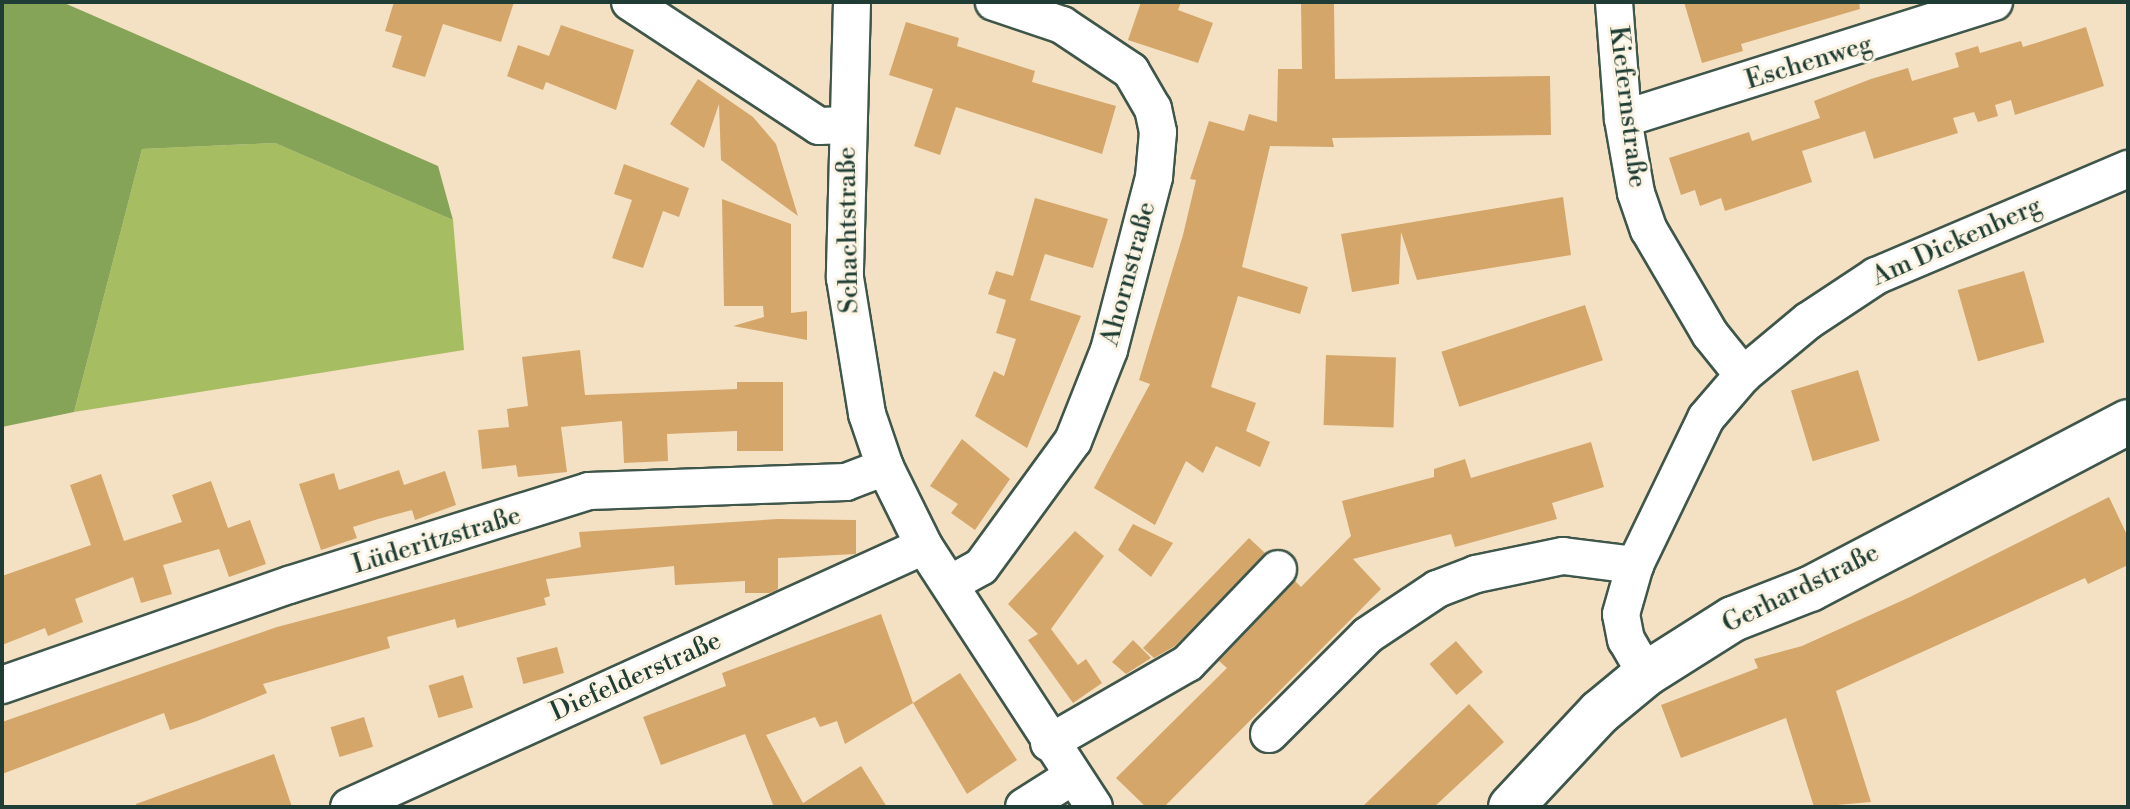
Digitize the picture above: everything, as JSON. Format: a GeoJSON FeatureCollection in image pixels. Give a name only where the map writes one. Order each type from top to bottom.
{"type":"FeatureCollection","features":[{"type":"Feature","properties":{"kind":"street"},"geometry":{"type":"LineString","coordinates":[[630,2],[819,126],[848,125]]}},
{"type":"Feature","properties":{"kind":"street","name":"Schachtstraße"},"geometry":{"type":"LineString","coordinates":[[852,2],[845,278],[861,385],[885,467],[924,546],[1049,743],[1094,807]]}},
{"type":"Feature","properties":{"kind":"street","name":"Ahornstraße"},"geometry":{"type":"LineString","coordinates":[[950,584],[981,567],[1073,441],[1109,350],[1154,177],[1158,132],[1153,109],[1131,71],[1076,32],[994,2]]}},
{"type":"Feature","properties":{"kind":"street","name":"Kiefernstraße"},"geometry":{"type":"LineString","coordinates":[[1614,2],[1623,119],[1636,193],[1649,230],[1710,334],[1743,375]]}},
{"type":"Feature","properties":{"kind":"street","name":"Eschenweg"},"geometry":{"type":"LineString","coordinates":[[1623,119],[1994,2]]}},
{"type":"Feature","properties":{"kind":"street","name":"Am Dickenberg"},"geometry":{"type":"LineString","coordinates":[[1646,674],[1626,640],[1621,614],[1635,565],[1706,418],[1743,375],[1808,321],[1876,276],[2128,169]]}},
{"type":"Feature","properties":{"kind":"street","name":"Gerhardstraße"},"geometry":{"type":"LineString","coordinates":[[1511,807],[1600,712],[1646,674],[1733,619],[1810,589],[2128,422]]}},
{"type":"Feature","properties":{"kind":"street","name":"Lüderitzstraße"},"geometry":{"type":"LineString","coordinates":[[2,685],[289,585],[589,491],[846,482],[885,467]]}},
{"type":"Feature","properties":{"kind":"street","name":"Diefelderstraße"},"geometry":{"type":"LineString","coordinates":[[349,807],[924,546]]}},
{"type":"Feature","properties":{"kind":"street"},"geometry":{"type":"LineString","coordinates":[[1269,734],[1368,635],[1437,589],[1476,574],[1563,556],[1635,565]]}},
{"type":"Feature","properties":{"kind":"street"},"geometry":{"type":"LineString","coordinates":[[1049,743],[1188,663],[1278,569]]}},
{"type":"Feature","properties":{"kind":"street"},"geometry":{"type":"LineString","coordinates":[[1024,807],[1073,776]]}},
{"type":"Feature","properties":{"kind":"green space"},"geometry":{"type":"Polygon","coordinates":[[[2,2],[62,2],[438,166],[453,220],[275,143],[142,149],[74,412],[2,427],[2,2]]]}},
{"type":"Feature","properties":{"kind":"green space"},"geometry":{"type":"Polygon","coordinates":[[[275,143],[453,220],[464,350],[74,412],[142,149],[275,143]]]}},
{"type":"Feature","properties":{"kind":"building"},"geometry":{"type":"Polygon","coordinates":[[[394,2],[514,2],[501,42],[443,24],[425,77],[392,67],[402,36],[385,31],[394,2]]]}},
{"type":"Feature","properties":{"kind":"building"},"geometry":{"type":"Polygon","coordinates":[[[1141,2],[1181,2],[1178,10],[1213,23],[1198,63],[1128,40],[1141,2]]]}},
{"type":"Feature","properties":{"kind":"building"},"geometry":{"type":"Polygon","coordinates":[[[1301,2],[1334,2],[1335,79],[1550,76],[1551,135],[1332,138],[1334,147],[1270,146],[1242,267],[1308,287],[1300,314],[1238,296],[1211,387],[1256,403],[1246,431],[1270,442],[1260,467],[1216,446],[1203,473],[1186,461],[1155,525],[1094,488],[1150,384],[1139,380],[1183,235],[1196,180],[1190,179],[1209,121],[1244,131],[1249,114],[1277,122],[1278,69],[1302,69],[1301,2]]]}},
{"type":"Feature","properties":{"kind":"building"},"geometry":{"type":"Polygon","coordinates":[[[1684,2],[1859,2],[1860,9],[1741,44],[1743,51],[1702,63],[1684,2]]]}},
{"type":"Feature","properties":{"kind":"building"},"geometry":{"type":"Polygon","coordinates":[[[906,22],[959,38],[957,46],[1035,71],[1032,82],[1116,106],[1102,154],[956,107],[940,155],[914,146],[933,89],[889,75],[906,22]]]}},
{"type":"Feature","properties":{"kind":"building"},"geometry":{"type":"Polygon","coordinates":[[[561,25],[634,50],[616,110],[546,82],[543,90],[507,76],[518,45],[549,56],[561,25]]]}},
{"type":"Feature","properties":{"kind":"building"},"geometry":{"type":"Polygon","coordinates":[[[2086,27],[2104,86],[2015,115],[2011,100],[1995,105],[1998,116],[1978,122],[1974,112],[1953,118],[1958,133],[1874,159],[1865,131],[1802,151],[1812,182],[1725,211],[1721,198],[1700,206],[1695,190],[1681,195],[1669,158],[1749,132],[1752,141],[1820,118],[1814,101],[1871,79],[1908,68],[1912,81],[1959,67],[1955,53],[1978,46],[1980,53],[2021,41],[2023,47],[2086,27]]]}},
{"type":"Feature","properties":{"kind":"building"},"geometry":{"type":"Polygon","coordinates":[[[698,79],[753,117],[776,144],[798,216],[721,160],[719,104],[704,148],[670,124],[698,79]]]}},
{"type":"Feature","properties":{"kind":"building"},"geometry":{"type":"Polygon","coordinates":[[[624,164],[689,188],[679,217],[663,211],[643,268],[612,258],[632,200],[614,194],[624,164]]]}},
{"type":"Feature","properties":{"kind":"building"},"geometry":{"type":"Polygon","coordinates":[[[1563,197],[1571,255],[1417,280],[1401,232],[1399,284],[1352,292],[1341,234],[1563,197]]]}},
{"type":"Feature","properties":{"kind":"building"},"geometry":{"type":"Polygon","coordinates":[[[1035,198],[1108,219],[1093,268],[1045,254],[1030,300],[1081,316],[1027,448],[975,416],[994,371],[1004,376],[1016,339],[996,333],[1006,300],[988,294],[996,271],[1013,276],[1035,198]]]}},
{"type":"Feature","properties":{"kind":"building"},"geometry":{"type":"Polygon","coordinates":[[[722,199],[791,224],[791,313],[807,311],[807,340],[733,326],[764,317],[763,306],[724,306],[722,199]]]}},
{"type":"Feature","properties":{"kind":"building"},"geometry":{"type":"Polygon","coordinates":[[[2024,271],[2044,342],[1978,361],[1958,290],[2024,271]]]}},
{"type":"Feature","properties":{"kind":"building"},"geometry":{"type":"Polygon","coordinates":[[[1585,305],[1603,360],[1459,407],[1441,352],[1585,305]]]}},
{"type":"Feature","properties":{"kind":"building"},"geometry":{"type":"Polygon","coordinates":[[[580,350],[585,395],[737,389],[737,382],[783,382],[783,451],[737,451],[737,431],[667,434],[668,461],[624,463],[622,421],[561,427],[567,472],[518,477],[516,465],[482,469],[478,430],[509,427],[507,409],[528,406],[522,357],[580,350]]]}},
{"type":"Feature","properties":{"kind":"building"},"geometry":{"type":"Polygon","coordinates":[[[1326,355],[1396,357],[1394,427],[1324,425],[1326,355]]]}},
{"type":"Feature","properties":{"kind":"building"},"geometry":{"type":"Polygon","coordinates":[[[1858,370],[1880,441],[1813,461],[1791,390],[1858,370]]]}},
{"type":"Feature","properties":{"kind":"building"},"geometry":{"type":"Polygon","coordinates":[[[962,439],[1010,479],[975,530],[951,513],[958,504],[930,486],[962,439]]]}},
{"type":"Feature","properties":{"kind":"building"},"geometry":{"type":"Polygon","coordinates":[[[1591,442],[1604,487],[1552,503],[1557,519],[1455,547],[1451,534],[1353,559],[1381,589],[1164,807],[1146,807],[1116,778],[1227,668],[1219,661],[1295,581],[1301,587],[1351,536],[1342,501],[1434,477],[1434,469],[1465,459],[1471,478],[1591,442]]]}},
{"type":"Feature","properties":{"kind":"building"},"geometry":{"type":"Polygon","coordinates":[[[399,470],[404,485],[445,471],[456,505],[415,520],[412,510],[353,527],[357,538],[321,550],[299,484],[334,473],[339,490],[399,470]]]}},
{"type":"Feature","properties":{"kind":"building"},"geometry":{"type":"Polygon","coordinates":[[[101,474],[124,541],[182,522],[172,495],[211,481],[228,528],[250,520],[266,564],[229,577],[219,549],[163,565],[172,594],[141,603],[133,577],[75,599],[83,622],[48,636],[45,628],[2,645],[2,576],[91,545],[70,485],[101,474]]]}},
{"type":"Feature","properties":{"kind":"building"},"geometry":{"type":"Polygon","coordinates":[[[2109,497],[2128,537],[2128,565],[2088,584],[2085,578],[1836,691],[1871,802],[1814,807],[1786,718],[1681,758],[1661,705],[1758,668],[1754,659],[1802,646],[1910,597],[2109,497]]]}},
{"type":"Feature","properties":{"kind":"building"},"geometry":{"type":"Polygon","coordinates":[[[778,519],[856,520],[856,554],[778,558],[778,589],[770,593],[745,593],[745,581],[675,585],[674,566],[546,579],[550,596],[544,598],[546,605],[457,628],[455,619],[387,637],[390,648],[263,684],[267,693],[197,721],[170,730],[164,713],[2,774],[2,722],[277,627],[581,547],[579,532],[778,519]]]}},
{"type":"Feature","properties":{"kind":"building"},"geometry":{"type":"Polygon","coordinates":[[[1133,524],[1173,543],[1151,577],[1118,550],[1133,524]]]}},
{"type":"Feature","properties":{"kind":"building"},"geometry":{"type":"Polygon","coordinates":[[[1075,531],[1104,556],[1051,629],[1078,665],[1086,659],[1102,683],[1073,703],[1028,640],[1038,634],[1008,604],[1075,531]]]}},
{"type":"Feature","properties":{"kind":"building"},"geometry":{"type":"Polygon","coordinates":[[[1249,538],[1265,553],[1175,646],[1154,658],[1143,648],[1249,538]]]}},
{"type":"Feature","properties":{"kind":"building"},"geometry":{"type":"Polygon","coordinates":[[[881,614],[913,703],[845,744],[837,721],[820,727],[815,717],[766,735],[803,803],[861,766],[887,807],[774,807],[745,734],[661,765],[643,717],[726,686],[722,673],[881,614]]]}},
{"type":"Feature","properties":{"kind":"building"},"geometry":{"type":"Polygon","coordinates":[[[1133,640],[1151,658],[1126,674],[1112,662],[1133,640]]]}},
{"type":"Feature","properties":{"kind":"building"},"geometry":{"type":"Polygon","coordinates":[[[1456,641],[1483,672],[1456,695],[1430,664],[1456,641]]]}},
{"type":"Feature","properties":{"kind":"building"},"geometry":{"type":"Polygon","coordinates":[[[557,647],[564,673],[523,684],[516,658],[557,647]]]}},
{"type":"Feature","properties":{"kind":"building"},"geometry":{"type":"Polygon","coordinates":[[[960,673],[1017,760],[967,794],[913,703],[960,673]]]}},
{"type":"Feature","properties":{"kind":"building"},"geometry":{"type":"Polygon","coordinates":[[[463,675],[473,708],[439,718],[429,686],[463,675]]]}},
{"type":"Feature","properties":{"kind":"building"},"geometry":{"type":"Polygon","coordinates":[[[1469,704],[1504,742],[1434,807],[1362,807],[1469,704]]]}},
{"type":"Feature","properties":{"kind":"building"},"geometry":{"type":"Polygon","coordinates":[[[364,717],[373,747],[340,757],[331,727],[364,717]]]}},
{"type":"Feature","properties":{"kind":"building"},"geometry":{"type":"Polygon","coordinates":[[[274,754],[292,807],[136,807],[136,804],[274,754]]]}}]}
